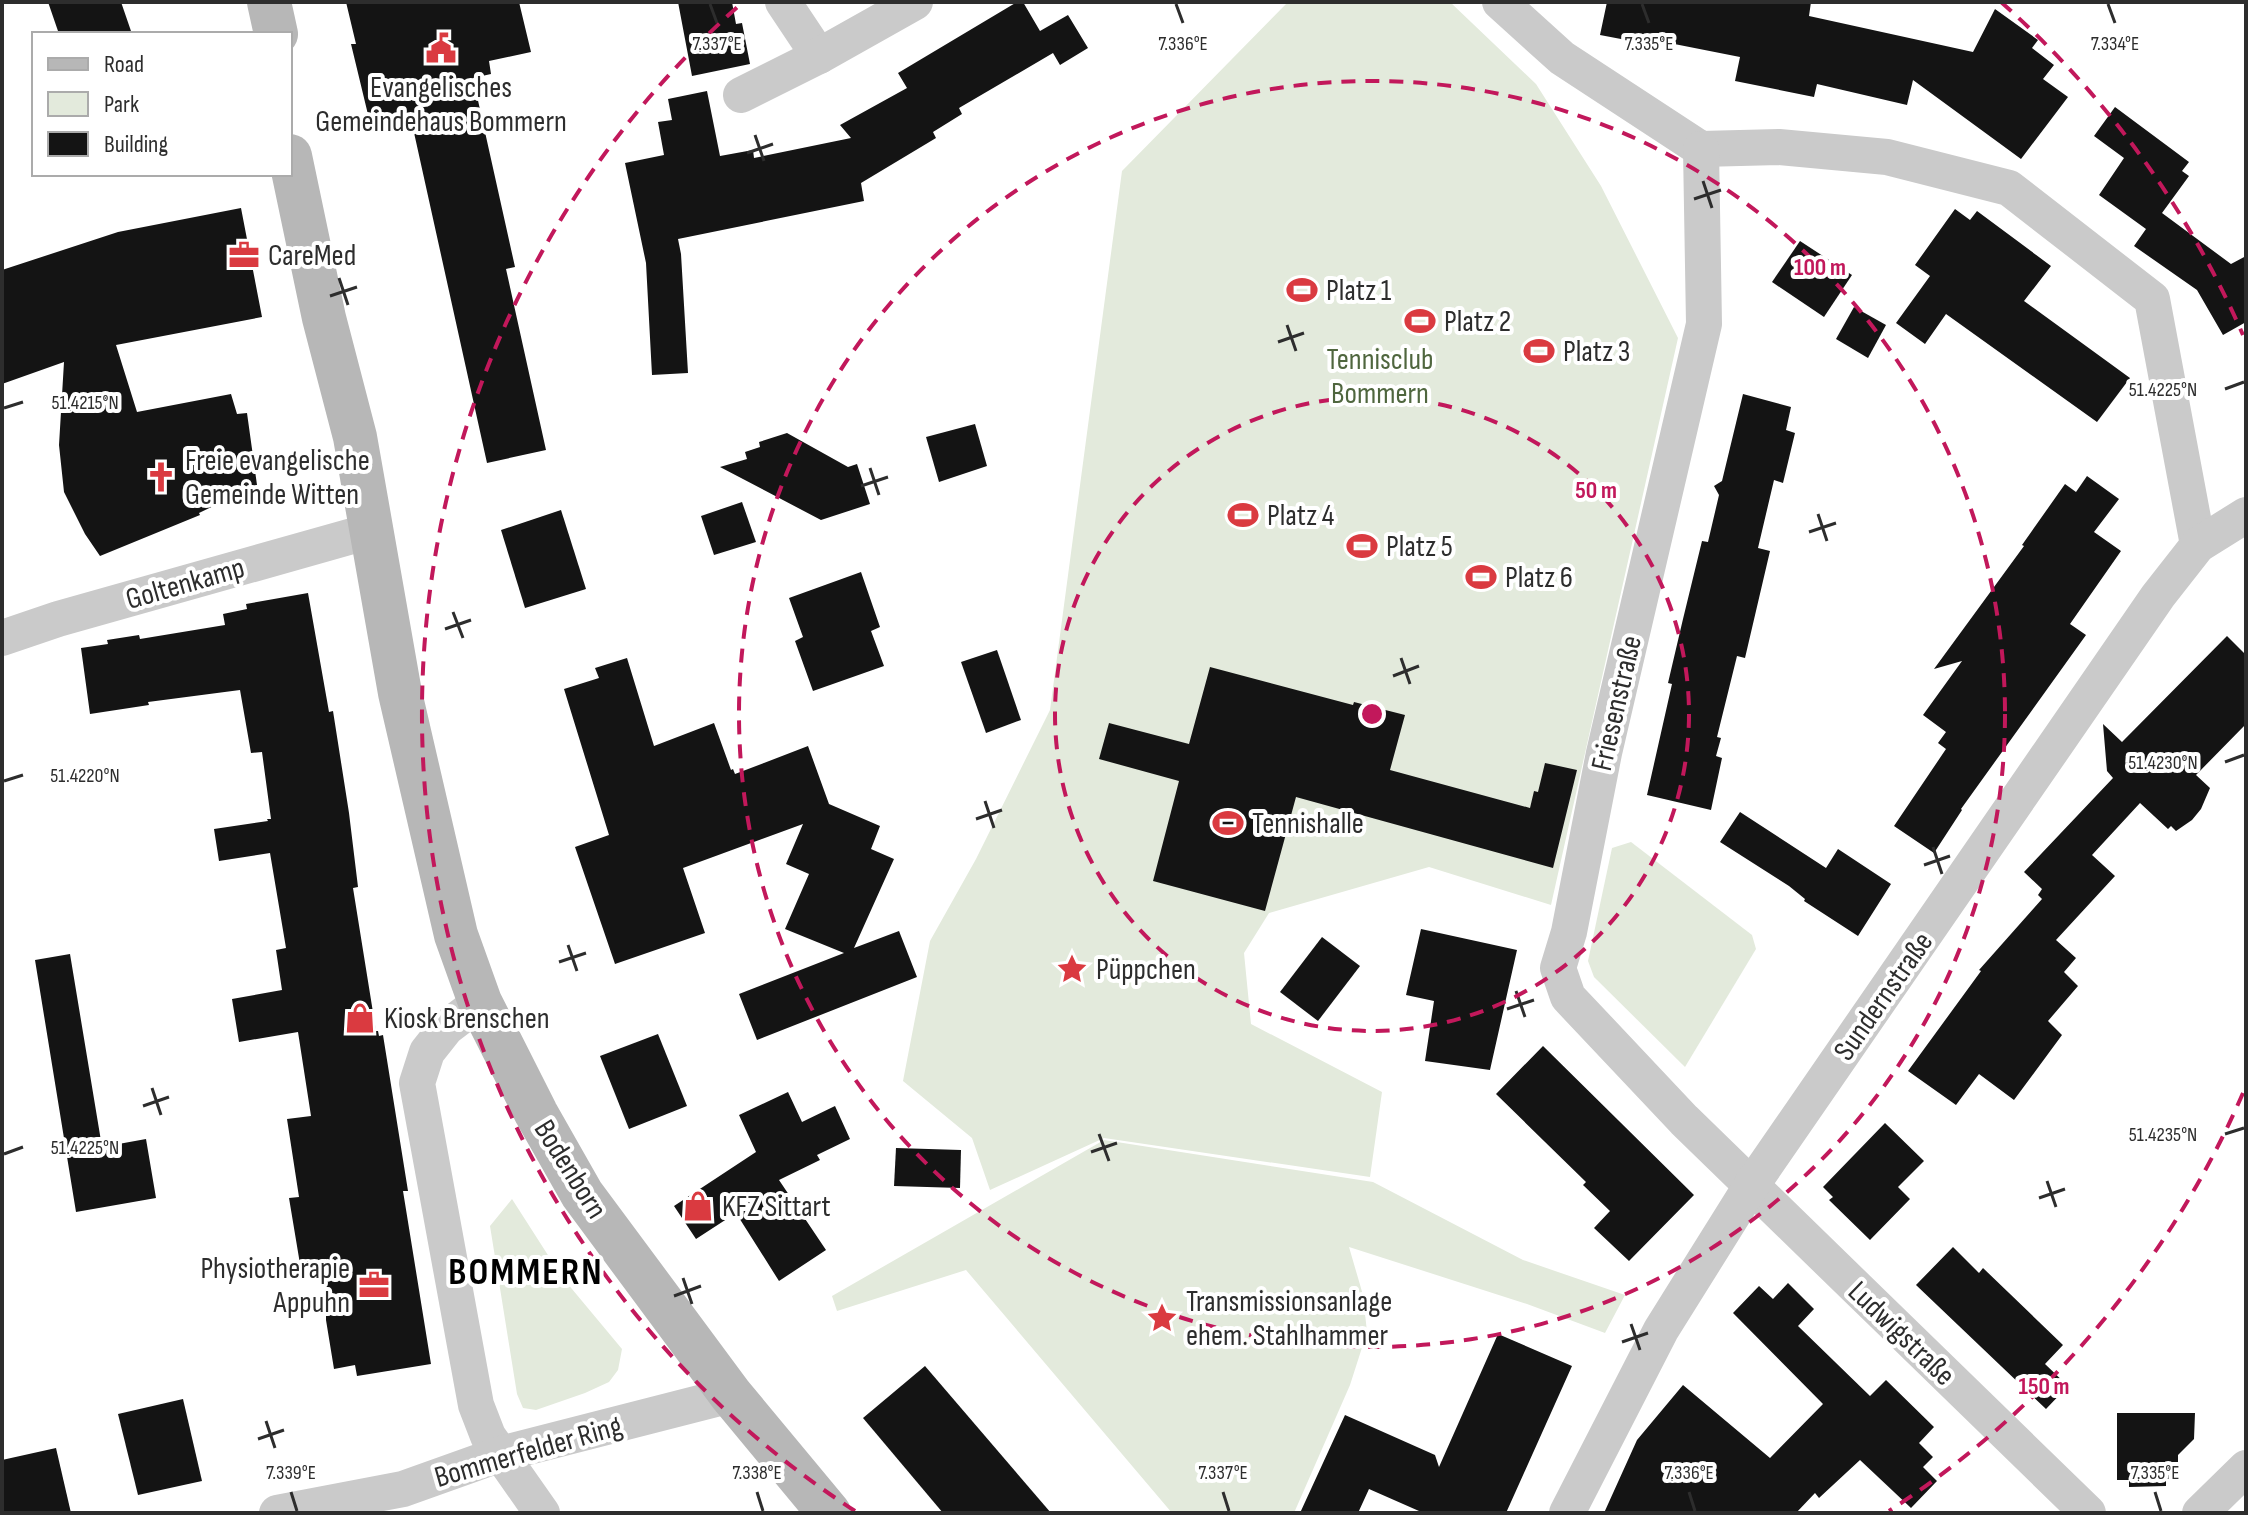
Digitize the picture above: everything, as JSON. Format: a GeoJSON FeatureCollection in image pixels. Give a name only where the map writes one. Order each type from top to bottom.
{"type":"FeatureCollection","features":[{"type":"Feature","properties":{"kind":"main road"},"geometry":{"type":"LineString","coordinates":[[269,2],[276,32]]}},
{"type":"Feature","properties":{"kind":"main road","name":"Bodenborn"},"geometry":{"type":"LineString","coordinates":[[292,166],[324,318],[355,437],[400,693],[452,920],[480,1002],[536,1113],[582,1194],[731,1395],[829,1513]]}},
{"type":"Feature","properties":{"kind":"street"},"geometry":{"type":"LineString","coordinates":[[783,2],[819,56]]}},
{"type":"Feature","properties":{"kind":"street"},"geometry":{"type":"LineString","coordinates":[[741,95],[915,2]]}},
{"type":"Feature","properties":{"kind":"street"},"geometry":{"type":"LineString","coordinates":[[1500,2],[1562,58],[1701,149],[1779,147],[1887,157],[2009,188],[2152,299],[2198,545]]}},
{"type":"Feature","properties":{"kind":"street","name":"Friesenstraße"},"geometry":{"type":"LineString","coordinates":[[1701,149],[1704,324],[1604,753],[1569,932],[1558,968],[1568,997],[1751,1186]]}},
{"type":"Feature","properties":{"kind":"street","name":"Sundernstraße"},"geometry":{"type":"LineString","coordinates":[[1567,1513],[1661,1330],[1751,1186],[2149,608],[2198,545],[2246,515]]}},
{"type":"Feature","properties":{"kind":"street","name":"Goltenkamp"},"geometry":{"type":"LineString","coordinates":[[2,638],[58,619],[370,531]]}},
{"type":"Feature","properties":{"kind":"street"},"geometry":{"type":"LineString","coordinates":[[480,1002],[446,1028],[427,1052],[417,1083],[476,1405],[488,1436],[542,1513]]}},
{"type":"Feature","properties":{"kind":"street","name":"Ludwigstraße"},"geometry":{"type":"LineString","coordinates":[[1751,1186],[2088,1513]]}},
{"type":"Feature","properties":{"kind":"street","name":"Bommerfelder Ring"},"geometry":{"type":"LineString","coordinates":[[277,1513],[403,1489],[501,1454],[731,1395]]}},
{"type":"Feature","properties":{"kind":"street"},"geometry":{"type":"LineString","coordinates":[[2200,1513],[2246,1468]]}},
{"type":"Feature","properties":{"kind":"green space","name":"Tennisclub Bommern"},"geometry":{"type":"Polygon","coordinates":[[[1288,2],[1450,2],[1536,84],[1601,186],[1678,338],[1551,905],[1429,867],[1269,913],[1244,953],[1251,1024],[1382,1092],[1370,1177],[1104,1138],[990,1190],[972,1138],[903,1081],[930,941],[976,859],[1050,710],[1122,171],[1288,2]]]}},
{"type":"Feature","properties":{"kind":"green space"},"geometry":{"type":"Polygon","coordinates":[[[1631,842],[1752,935],[1756,949],[1685,1067],[1594,977],[1588,961],[1612,848],[1631,842]]]}},
{"type":"Feature","properties":{"kind":"green space"},"geometry":{"type":"Polygon","coordinates":[[[1104,1140],[1373,1182],[1523,1260],[1625,1295],[1605,1333],[1527,1304],[1349,1247],[1363,1295],[1367,1332],[1350,1385],[1294,1513],[1172,1513],[966,1270],[837,1311],[832,1296],[1104,1140]]]}},
{"type":"Feature","properties":{"kind":"green space"},"geometry":{"type":"Polygon","coordinates":[[[512,1199],[562,1277],[622,1349],[618,1370],[609,1382],[536,1410],[523,1408],[517,1394],[490,1226],[512,1199]]]}},
{"type":"Feature","properties":{"kind":"building"},"geometry":{"type":"Polygon","coordinates":[[[48,2],[121,2],[131,32],[58,32],[48,2]]]}},
{"type":"Feature","properties":{"kind":"building"},"geometry":{"type":"Polygon","coordinates":[[[346,2],[519,2],[531,52],[489,61],[491,74],[473,78],[515,267],[506,269],[546,450],[487,463],[411,119],[371,127],[351,44],[356,44],[346,2]]]}},
{"type":"Feature","properties":{"kind":"building"},"geometry":{"type":"Polygon","coordinates":[[[678,2],[732,2],[736,24],[742,23],[750,64],[692,76],[678,2]]]}},
{"type":"Feature","properties":{"kind":"building"},"geometry":{"type":"Polygon","coordinates":[[[1017,2],[1023,2],[1040,31],[1068,15],[1088,48],[1060,65],[1053,53],[959,108],[962,114],[933,132],[936,138],[861,183],[864,201],[678,239],[688,373],[652,375],[646,263],[625,163],[664,155],[658,122],[672,120],[668,99],[707,91],[720,156],[753,150],[754,158],[851,138],[840,125],[907,88],[898,73],[1017,2]]]}},
{"type":"Feature","properties":{"kind":"building"},"geometry":{"type":"Polygon","coordinates":[[[1607,2],[1811,2],[1809,16],[1973,52],[1995,9],[2038,40],[2032,48],[2054,65],[2043,79],[2068,97],[2021,159],[1913,80],[1907,105],[1817,84],[1814,97],[1735,81],[1740,57],[1644,38],[1642,43],[1600,35],[1607,2]]]}},
{"type":"Feature","properties":{"kind":"building"},"geometry":{"type":"Polygon","coordinates":[[[2115,107],[2189,162],[2182,171],[2189,176],[2162,213],[2231,264],[2246,256],[2246,322],[2223,335],[2197,290],[2134,246],[2146,229],[2099,195],[2124,158],[2094,136],[2115,107]]]}},
{"type":"Feature","properties":{"kind":"building"},"geometry":{"type":"Polygon","coordinates":[[[241,208],[262,317],[116,345],[137,412],[231,394],[237,414],[247,413],[257,485],[200,515],[100,556],[64,492],[59,445],[64,362],[2,384],[2,270],[118,232],[241,208]]]}},
{"type":"Feature","properties":{"kind":"building"},"geometry":{"type":"Polygon","coordinates":[[[1955,209],[1970,220],[1977,211],[2051,266],[2024,301],[2130,378],[2097,422],[1946,314],[1925,344],[1896,323],[1930,276],[1915,265],[1955,209]]]}},
{"type":"Feature","properties":{"kind":"building"},"geometry":{"type":"Polygon","coordinates":[[[1800,241],[1852,275],[1824,317],[1772,282],[1800,241]]]}},
{"type":"Feature","properties":{"kind":"building"},"geometry":{"type":"Polygon","coordinates":[[[1854,307],[1886,325],[1868,358],[1836,339],[1854,307]]]}},
{"type":"Feature","properties":{"kind":"building"},"geometry":{"type":"Polygon","coordinates":[[[1743,394],[1791,407],[1786,430],[1795,433],[1783,483],[1774,480],[1758,548],[1770,551],[1745,658],[1737,656],[1717,737],[1721,738],[1716,756],[1722,758],[1711,810],[1647,795],[1683,619],[1702,541],[1708,542],[1719,495],[1714,486],[1722,481],[1743,394]]]}},
{"type":"Feature","properties":{"kind":"building"},"geometry":{"type":"Polygon","coordinates":[[[975,424],[987,466],[939,482],[926,437],[975,424]]]}},
{"type":"Feature","properties":{"kind":"building"},"geometry":{"type":"Polygon","coordinates":[[[787,433],[848,467],[857,464],[870,504],[821,520],[720,467],[747,459],[745,452],[760,447],[759,442],[787,433]]]}},
{"type":"Feature","properties":{"kind":"building"},"geometry":{"type":"Polygon","coordinates":[[[2087,476],[2119,499],[2094,532],[2121,551],[2070,624],[2086,635],[1961,809],[1934,853],[1894,826],[1946,749],[1938,743],[1946,732],[1923,715],[1962,661],[1934,669],[2065,484],[2076,492],[2087,476]]]}},
{"type":"Feature","properties":{"kind":"building"},"geometry":{"type":"Polygon","coordinates":[[[742,502],[756,542],[714,555],[701,516],[742,502]]]}},
{"type":"Feature","properties":{"kind":"building"},"geometry":{"type":"Polygon","coordinates":[[[561,510],[586,589],[525,608],[501,530],[561,510]]]}},
{"type":"Feature","properties":{"kind":"building"},"geometry":{"type":"Polygon","coordinates":[[[861,572],[880,627],[871,631],[884,666],[813,691],[795,641],[803,637],[789,598],[861,572]]]}},
{"type":"Feature","properties":{"kind":"building"},"geometry":{"type":"Polygon","coordinates":[[[308,593],[329,712],[333,711],[358,887],[353,888],[376,1031],[379,1036],[383,1035],[408,1191],[403,1191],[431,1364],[357,1376],[355,1365],[334,1369],[326,1320],[326,1259],[300,1264],[289,1198],[299,1197],[287,1119],[311,1116],[298,1032],[239,1042],[232,999],[282,990],[276,950],[286,948],[270,853],[219,861],[214,829],[271,819],[262,752],[251,753],[240,690],[148,702],[149,705],[90,714],[81,648],[108,644],[107,640],[139,635],[140,639],[225,625],[223,614],[247,609],[246,604],[308,593]]]}},
{"type":"Feature","properties":{"kind":"building"},"geometry":{"type":"Polygon","coordinates":[[[2227,636],[2246,655],[2246,724],[2196,775],[2210,788],[2201,809],[2176,831],[2171,826],[2168,829],[2140,803],[2092,855],[2115,876],[2056,940],[2076,958],[2064,972],[2078,986],[2048,1021],[2062,1035],[2014,1100],[1979,1074],[1956,1105],[1908,1071],[1979,970],[2042,899],[2038,895],[2042,889],[2024,872],[2113,778],[2107,771],[2103,724],[2122,742],[2227,636]]]}},
{"type":"Feature","properties":{"kind":"building"},"geometry":{"type":"Polygon","coordinates":[[[997,650],[1021,720],[986,733],[961,662],[997,650]]]}},
{"type":"Feature","properties":{"kind":"building"},"geometry":{"type":"Polygon","coordinates":[[[627,658],[654,746],[714,723],[735,774],[808,746],[829,804],[880,826],[871,849],[894,859],[854,948],[899,931],[917,977],[757,1040],[739,994],[844,953],[785,929],[809,874],[786,864],[803,824],[683,868],[705,933],[615,964],[575,847],[609,835],[564,689],[599,678],[595,668],[627,658]]]}},
{"type":"Feature","properties":{"kind":"building"},"geometry":{"type":"Polygon","coordinates":[[[1210,667],[1353,705],[1354,702],[1405,715],[1390,770],[1530,808],[1534,791],[1538,792],[1545,763],[1577,770],[1553,868],[1296,797],[1265,911],[1153,881],[1179,781],[1099,759],[1109,723],[1189,744],[1210,667]]]}},
{"type":"Feature","properties":{"kind":"building"},"geometry":{"type":"Polygon","coordinates":[[[1740,812],[1826,868],[1838,849],[1891,884],[1858,936],[1804,901],[1789,886],[1720,842],[1740,812]]]}},
{"type":"Feature","properties":{"kind":"building"},"geometry":{"type":"Polygon","coordinates":[[[1421,929],[1517,950],[1490,1070],[1425,1061],[1434,1001],[1406,995],[1421,929]]]}},
{"type":"Feature","properties":{"kind":"building"},"geometry":{"type":"Polygon","coordinates":[[[1322,937],[1360,966],[1318,1021],[1280,992],[1322,937]]]}},
{"type":"Feature","properties":{"kind":"building"},"geometry":{"type":"Polygon","coordinates":[[[70,954],[102,1147],[146,1139],[156,1198],[76,1212],[35,960],[70,954]]]}},
{"type":"Feature","properties":{"kind":"building"},"geometry":{"type":"Polygon","coordinates":[[[658,1034],[687,1106],[629,1129],[600,1056],[658,1034]]]}},
{"type":"Feature","properties":{"kind":"building"},"geometry":{"type":"Polygon","coordinates":[[[1543,1046],[1694,1195],[1629,1261],[1594,1228],[1610,1211],[1583,1185],[1586,1182],[1496,1094],[1543,1046]]]}},
{"type":"Feature","properties":{"kind":"building"},"geometry":{"type":"Polygon","coordinates":[[[788,1092],[802,1122],[835,1106],[850,1139],[817,1155],[820,1160],[779,1180],[826,1250],[779,1281],[736,1213],[696,1239],[674,1206],[756,1152],[739,1115],[788,1092]]]}},
{"type":"Feature","properties":{"kind":"building"},"geometry":{"type":"Polygon","coordinates":[[[1885,1123],[1924,1161],[1898,1187],[1910,1199],[1870,1240],[1829,1200],[1833,1197],[1823,1187],[1885,1123]]]}},
{"type":"Feature","properties":{"kind":"building"},"geometry":{"type":"Polygon","coordinates":[[[896,1148],[961,1150],[960,1188],[894,1186],[896,1148]]]}},
{"type":"Feature","properties":{"kind":"building"},"geometry":{"type":"Polygon","coordinates":[[[1953,1247],[1979,1273],[1983,1268],[2063,1345],[2045,1364],[2068,1386],[2046,1409],[1916,1285],[1953,1247]]]}},
{"type":"Feature","properties":{"kind":"building"},"geometry":{"type":"Polygon","coordinates":[[[1788,1283],[1814,1309],[1798,1326],[1870,1396],[1886,1380],[1934,1427],[1919,1443],[1933,1457],[1923,1467],[1937,1481],[1911,1508],[1860,1460],[1819,1498],[1815,1493],[1796,1513],[1604,1513],[1637,1440],[1683,1385],[1770,1458],[1823,1404],[1733,1313],[1759,1286],[1773,1299],[1788,1283]]]}},
{"type":"Feature","properties":{"kind":"building"},"geometry":{"type":"Polygon","coordinates":[[[1498,1334],[1572,1366],[1506,1513],[1418,1513],[1369,1489],[1358,1513],[1300,1513],[1345,1415],[1435,1455],[1439,1467],[1498,1334]]]}},
{"type":"Feature","properties":{"kind":"building"},"geometry":{"type":"Polygon","coordinates":[[[925,1366],[1051,1513],[943,1513],[863,1418],[925,1366]]]}},
{"type":"Feature","properties":{"kind":"building"},"geometry":{"type":"Polygon","coordinates":[[[183,1399],[202,1481],[138,1495],[118,1414],[183,1399]]]}},
{"type":"Feature","properties":{"kind":"building"},"geometry":{"type":"Polygon","coordinates":[[[2117,1413],[2195,1413],[2194,1439],[2178,1455],[2178,1479],[2166,1479],[2166,1486],[2129,1487],[2129,1480],[2117,1480],[2117,1413]]]}},
{"type":"Feature","properties":{"kind":"building"},"geometry":{"type":"Polygon","coordinates":[[[56,1448],[71,1513],[2,1513],[2,1460],[56,1448]]]}},
{"type":"Feature","properties":{"kind":"place","name":"Evangelisches Gemeindehaus Bommern"},"geometry":{"type":"Point","coordinates":[441,48]}},
{"type":"Feature","properties":{"kind":"place","name":"CareMed"},"geometry":{"type":"Point","coordinates":[244,255]}},
{"type":"Feature","properties":{"kind":"place","name":"Platz 1"},"geometry":{"type":"Point","coordinates":[1302,290]}},
{"type":"Feature","properties":{"kind":"place","name":"Platz 2"},"geometry":{"type":"Point","coordinates":[1420,321]}},
{"type":"Feature","properties":{"kind":"place","name":"Platz 3"},"geometry":{"type":"Point","coordinates":[1539,351]}},
{"type":"Feature","properties":{"kind":"place","name":"Freie evangelische Gemeinde Witten"},"geometry":{"type":"Point","coordinates":[161,477]}},
{"type":"Feature","properties":{"kind":"place","name":"Platz 4"},"geometry":{"type":"Point","coordinates":[1243,515]}},
{"type":"Feature","properties":{"kind":"place","name":"Platz 5"},"geometry":{"type":"Point","coordinates":[1362,546]}},
{"type":"Feature","properties":{"kind":"place","name":"Platz 6"},"geometry":{"type":"Point","coordinates":[1481,577]}},
{"type":"Feature","properties":{"kind":"place","name":"Tennishalle"},"geometry":{"type":"Point","coordinates":[1228,823]}},
{"type":"Feature","properties":{"kind":"place","name":"Püppchen"},"geometry":{"type":"Point","coordinates":[1072,969]}},
{"type":"Feature","properties":{"kind":"place","name":"Kiosk Brenschen"},"geometry":{"type":"Point","coordinates":[360,1018]}},
{"type":"Feature","properties":{"kind":"place","name":"KFZ Sittart"},"geometry":{"type":"Point","coordinates":[698,1206]}},
{"type":"Feature","properties":{"kind":"place","name":"Physiotherapie Appuhn"},"geometry":{"type":"Point","coordinates":[374,1285]}},
{"type":"Feature","properties":{"kind":"place","name":"Transmissionsanlage ehem. Stahlhammer"},"geometry":{"type":"Point","coordinates":[1162,1318]}},
{"type":"Feature","properties":{"kind":"district","name":"BOMMERN"},"geometry":{"type":"Point","coordinates":[526,1271]}}]}
